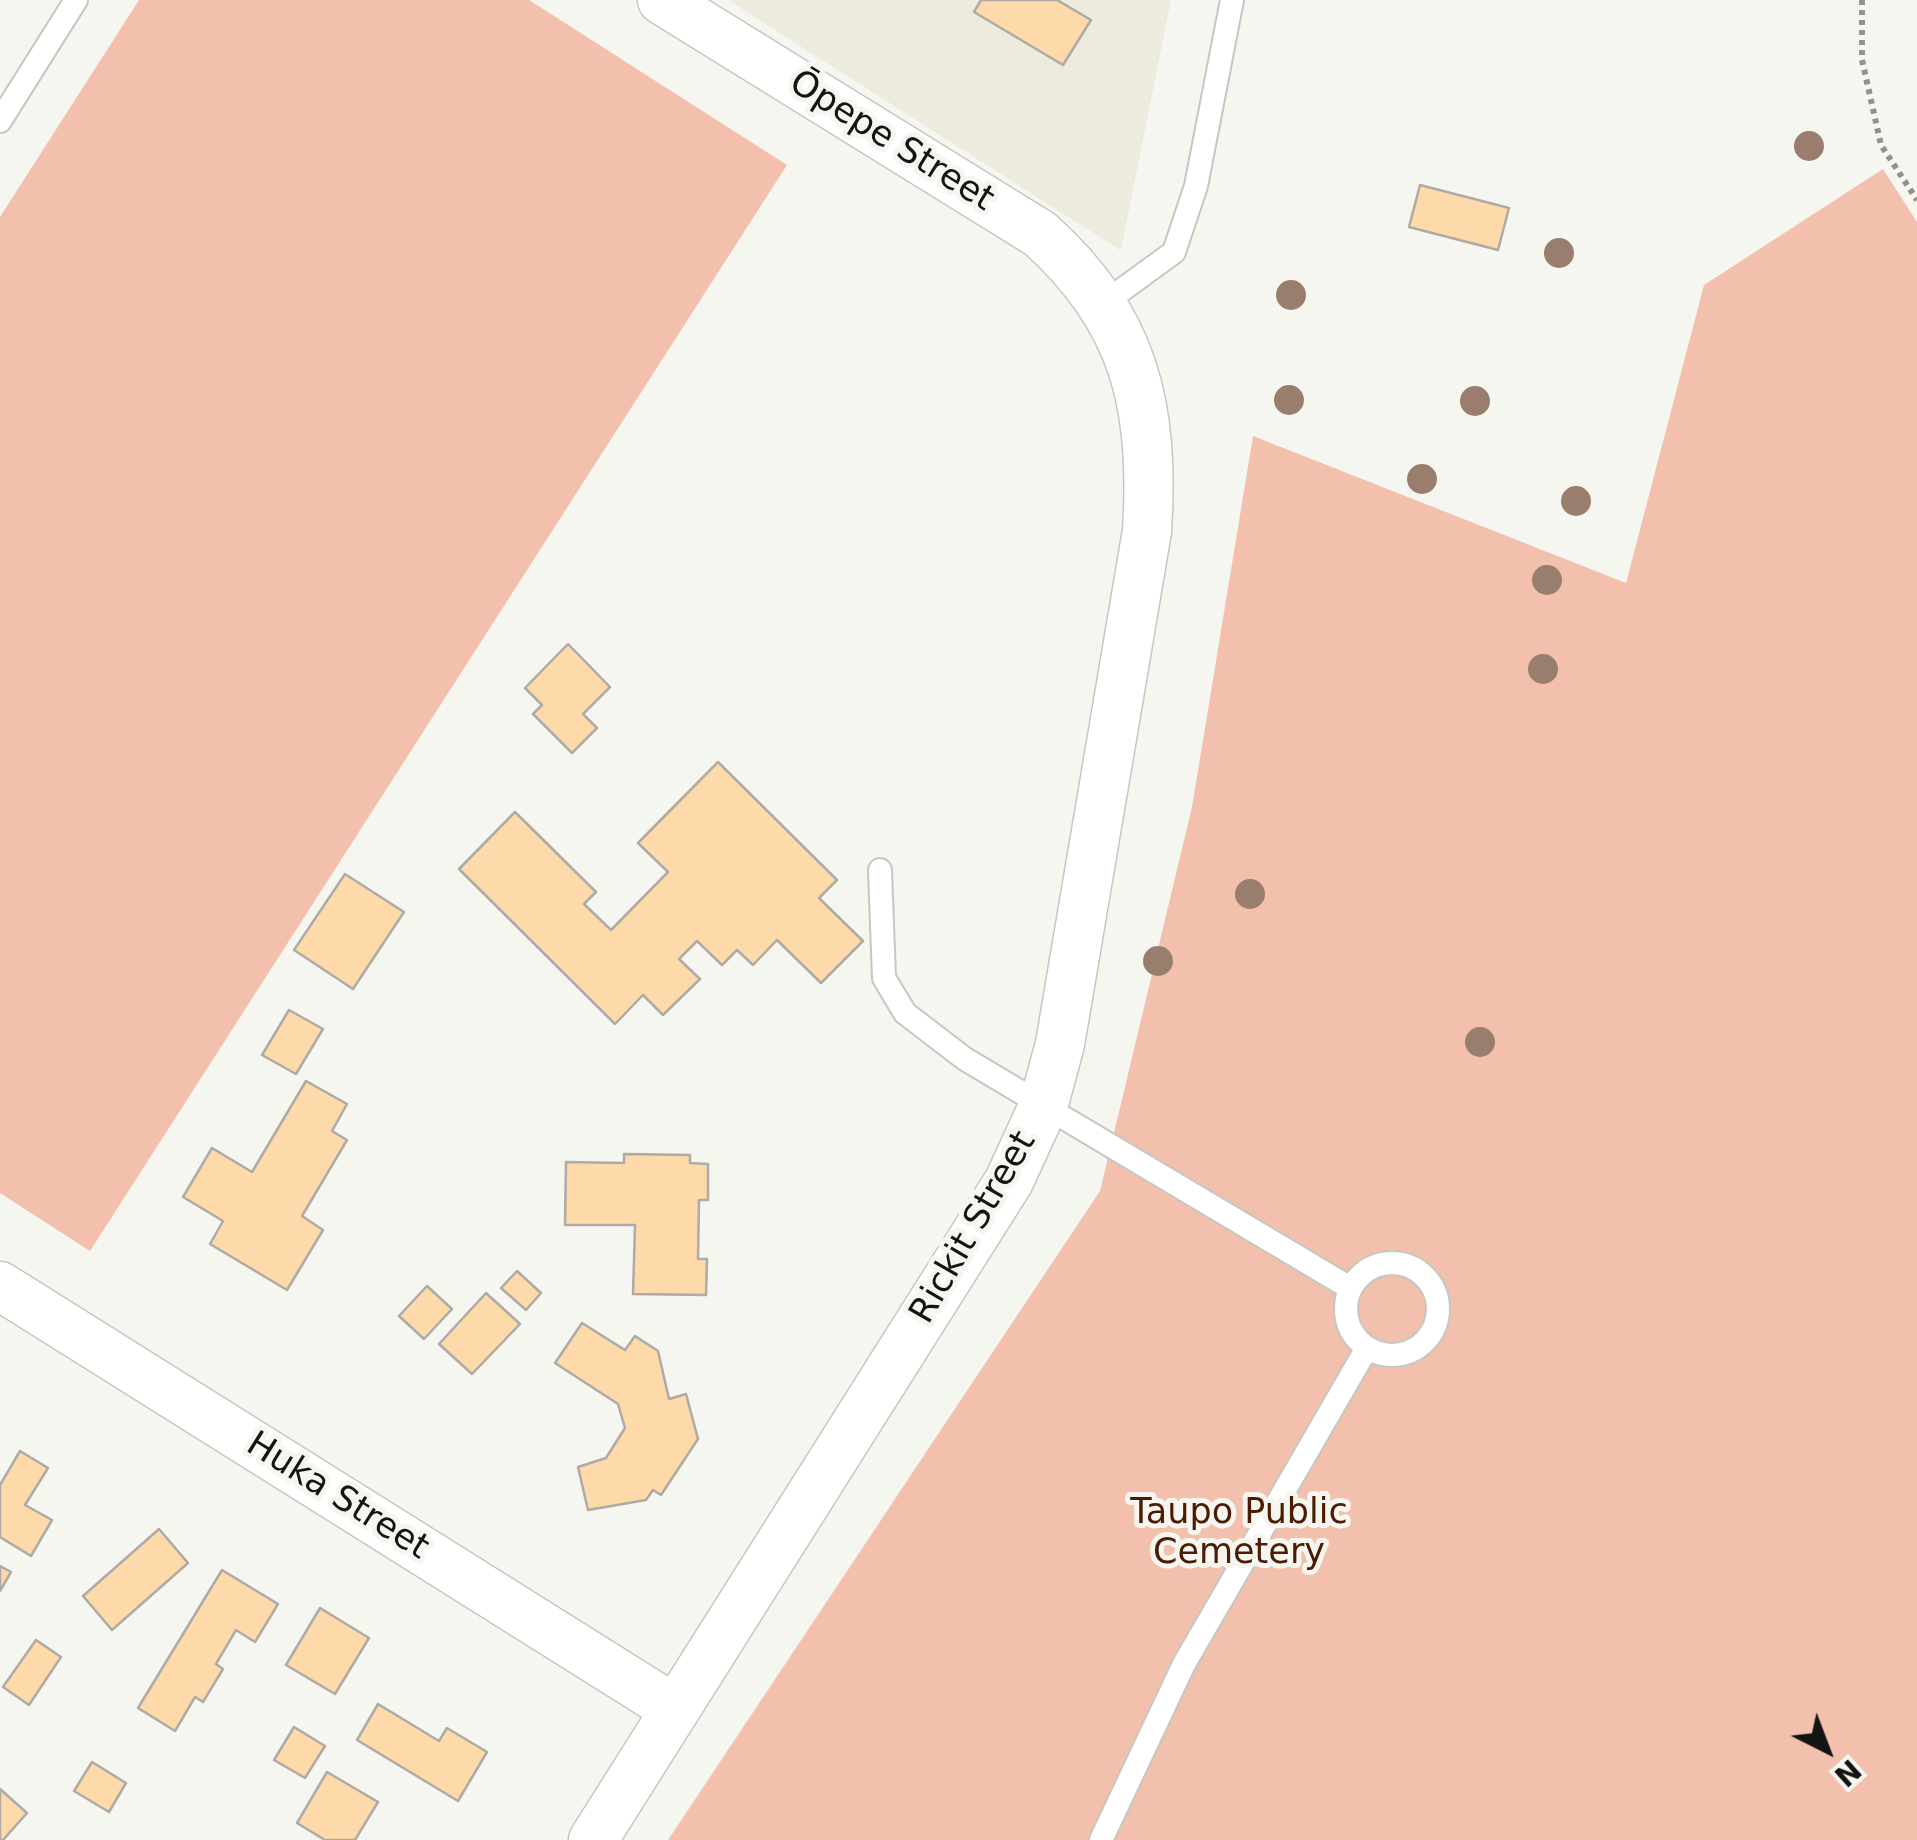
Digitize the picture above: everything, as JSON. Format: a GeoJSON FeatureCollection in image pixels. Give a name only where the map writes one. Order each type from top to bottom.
{"type":"FeatureCollection","features":[{"type":"Feature","properties":{"kind":"street","name":"Ōpepe Street"},"geometry":{"type":"LineString","coordinates":[[662,0],[1040,234],[1074,264],[1104,303]]}},
{"type":"Feature","properties":{"kind":"street","name":"Rickit Street"},"geometry":{"type":"LineString","coordinates":[[593,1840],[1009,1181],[1043,1107],[1060,1044],[1147,530],[1151,467],[1144,404],[1132,359],[1104,303]]}},
{"type":"Feature","properties":{"kind":"street","name":"Huka Street"},"geometry":{"type":"LineString","coordinates":[[0,1286],[674,1708]]}},
{"type":"Feature","properties":{"kind":"lane"},"geometry":{"type":"LineString","coordinates":[[0,121],[76,0]]}},
{"type":"Feature","properties":{"kind":"lane"},"geometry":{"type":"LineString","coordinates":[[1104,303],[1174,252],[1196,186],[1232,0]]}},
{"type":"Feature","properties":{"kind":"lane"},"geometry":{"type":"LineString","coordinates":[[880,870],[884,978],[905,1012],[965,1059],[1350,1288]]}},
{"type":"Feature","properties":{"kind":"lane"},"geometry":{"type":"LineString","coordinates":[[1402,1262],[1420,1271],[1436,1296],[1436,1326],[1424,1343],[1406,1354],[1386,1355],[1367,1348],[1347,1321],[1350,1288],[1363,1272],[1381,1263],[1402,1262]]}},
{"type":"Feature","properties":{"kind":"lane"},"geometry":{"type":"LineString","coordinates":[[1100,1840],[1184,1664],[1367,1348]]}},
{"type":"Feature","properties":{"kind":"path"},"geometry":{"type":"LineString","coordinates":[[1862,0],[1862,60],[1881,144],[1917,200]]}},
{"type":"Feature","properties":{"kind":"shaded area"},"geometry":{"type":"Polygon","coordinates":[[[728,0],[1171,0],[1121,250],[1120,250],[728,0]]]}},
{"type":"Feature","properties":{"kind":"green space"},"geometry":{"type":"Polygon","coordinates":[[[139,0],[529,0],[787,165],[90,1251],[0,1193],[0,217],[139,0]]]}},
{"type":"Feature","properties":{"kind":"green space","name":"Taupo Public Cemetery"},"geometry":{"type":"Polygon","coordinates":[[[1883,169],[1917,222],[1917,1840],[668,1840],[1100,1191],[1192,807],[1253,436],[1626,583],[1704,285],[1883,169]]]}},
{"type":"Feature","properties":{"kind":"building"},"geometry":{"type":"Polygon","coordinates":[[[981,0],[1057,0],[1091,20],[1063,65],[974,12],[981,0]]]}},
{"type":"Feature","properties":{"kind":"building"},"geometry":{"type":"Polygon","coordinates":[[[1420,185],[1509,208],[1498,250],[1409,227],[1420,185]]]}},
{"type":"Feature","properties":{"kind":"building"},"geometry":{"type":"Polygon","coordinates":[[[568,644],[610,687],[583,714],[597,728],[572,753],[533,714],[542,705],[525,688],[568,644]]]}},
{"type":"Feature","properties":{"kind":"building"},"geometry":{"type":"Polygon","coordinates":[[[718,762],[837,880],[819,898],[863,941],[821,983],[777,940],[753,965],[737,950],[722,965],[697,941],[679,959],[700,979],[663,1015],[643,995],[615,1024],[459,869],[515,812],[596,892],[584,904],[611,930],[668,872],[638,843],[718,762]]]}},
{"type":"Feature","properties":{"kind":"building"},"geometry":{"type":"Polygon","coordinates":[[[345,874],[404,912],[353,989],[294,950],[345,874]]]}},
{"type":"Feature","properties":{"kind":"building"},"geometry":{"type":"Polygon","coordinates":[[[289,1010],[323,1029],[296,1074],[262,1055],[289,1010]]]}},
{"type":"Feature","properties":{"kind":"building"},"geometry":{"type":"Polygon","coordinates":[[[306,1081],[347,1104],[332,1131],[347,1140],[302,1216],[323,1230],[287,1290],[210,1244],[223,1221],[183,1197],[212,1148],[252,1172],[306,1081]]]}},
{"type":"Feature","properties":{"kind":"building"},"geometry":{"type":"Polygon","coordinates":[[[624,1154],[690,1155],[690,1163],[708,1164],[708,1200],[699,1200],[698,1259],[707,1259],[706,1295],[633,1294],[635,1225],[565,1225],[566,1162],[624,1163],[624,1154]]]}},
{"type":"Feature","properties":{"kind":"building"},"geometry":{"type":"Polygon","coordinates":[[[517,1271],[541,1293],[526,1310],[501,1288],[517,1271]]]}},
{"type":"Feature","properties":{"kind":"building"},"geometry":{"type":"Polygon","coordinates":[[[427,1286],[452,1309],[424,1339],[399,1316],[427,1286]]]}},
{"type":"Feature","properties":{"kind":"building"},"geometry":{"type":"Polygon","coordinates":[[[486,1293],[520,1324],[472,1374],[439,1344],[486,1293]]]}},
{"type":"Feature","properties":{"kind":"building"},"geometry":{"type":"Polygon","coordinates":[[[582,1323],[625,1350],[635,1336],[658,1351],[669,1399],[686,1394],[698,1439],[661,1495],[653,1490],[646,1500],[588,1510],[578,1467],[606,1458],[625,1428],[618,1404],[555,1363],[582,1323]]]}},
{"type":"Feature","properties":{"kind":"building"},"geometry":{"type":"Polygon","coordinates":[[[20,1451],[48,1468],[25,1505],[52,1520],[31,1556],[0,1537],[0,1485],[20,1451]]]}},
{"type":"Feature","properties":{"kind":"building"},"geometry":{"type":"Polygon","coordinates":[[[159,1529],[188,1563],[112,1630],[83,1596],[159,1529]]]}},
{"type":"Feature","properties":{"kind":"building"},"geometry":{"type":"Polygon","coordinates":[[[0,1566],[11,1572],[0,1591],[0,1566]]]}},
{"type":"Feature","properties":{"kind":"building"},"geometry":{"type":"Polygon","coordinates":[[[222,1570],[278,1604],[255,1642],[236,1630],[216,1664],[223,1669],[203,1702],[195,1697],[175,1731],[138,1708],[222,1570]]]}},
{"type":"Feature","properties":{"kind":"building"},"geometry":{"type":"Polygon","coordinates":[[[320,1608],[369,1638],[335,1694],[286,1665],[320,1608]]]}},
{"type":"Feature","properties":{"kind":"building"},"geometry":{"type":"Polygon","coordinates":[[[36,1640],[61,1657],[29,1705],[3,1687],[36,1640]]]}},
{"type":"Feature","properties":{"kind":"building"},"geometry":{"type":"Polygon","coordinates":[[[378,1704],[439,1741],[447,1728],[487,1752],[458,1801],[357,1740],[378,1704]]]}},
{"type":"Feature","properties":{"kind":"building"},"geometry":{"type":"Polygon","coordinates":[[[294,1727],[325,1746],[305,1778],[274,1760],[294,1727]]]}},
{"type":"Feature","properties":{"kind":"building"},"geometry":{"type":"Polygon","coordinates":[[[92,1762],[126,1783],[109,1812],[74,1791],[92,1762]]]}},
{"type":"Feature","properties":{"kind":"building"},"geometry":{"type":"Polygon","coordinates":[[[327,1772],[378,1802],[355,1840],[325,1840],[297,1823],[327,1772]]]}},
{"type":"Feature","properties":{"kind":"building"},"geometry":{"type":"Polygon","coordinates":[[[0,1789],[27,1813],[3,1840],[0,1840],[0,1789]]]}}]}
